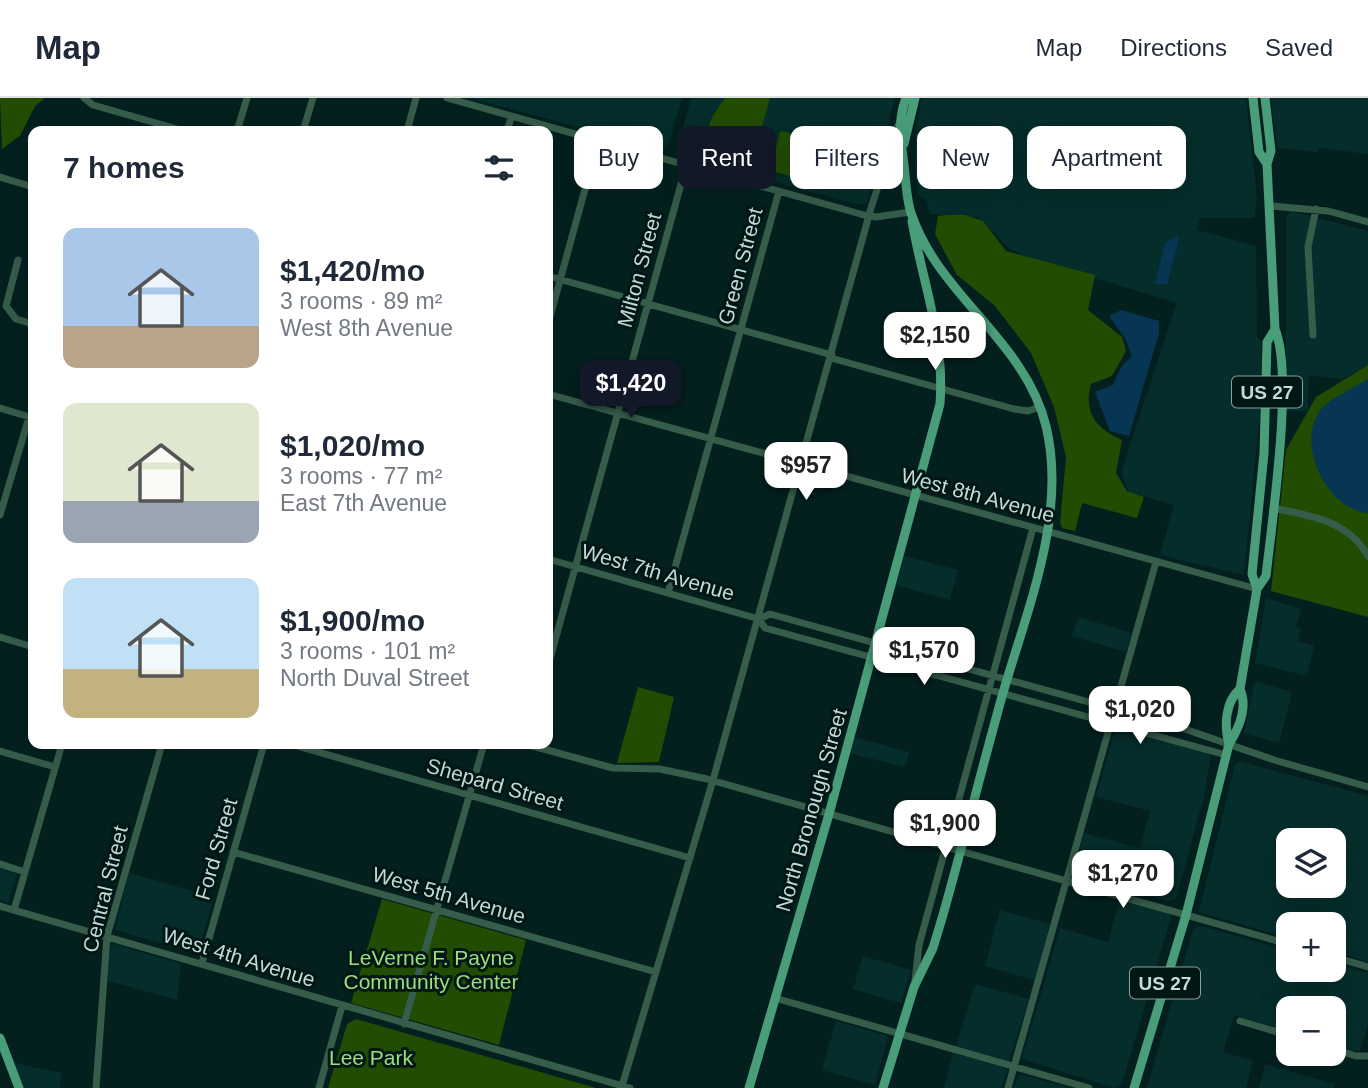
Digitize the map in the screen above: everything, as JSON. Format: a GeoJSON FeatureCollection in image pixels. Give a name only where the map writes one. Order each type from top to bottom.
{"type":"FeatureCollection","features":[{"type":"Feature","properties":{"kind":"main road"},"geometry":{"type":"LineString","coordinates":[[898,124],[906,98]]}},
{"type":"Feature","properties":{"kind":"main road"},"geometry":{"type":"LineString","coordinates":[[903,145],[915,98]]}},
{"type":"Feature","properties":{"kind":"main road","name":"US 27"},"geometry":{"type":"LineString","coordinates":[[1253,98],[1259,152],[1267,164]]}},
{"type":"Feature","properties":{"kind":"main road","name":"US 27"},"geometry":{"type":"LineString","coordinates":[[1134,1088],[1186,915],[1229,744],[1238,731],[1245,699],[1240,689],[1257,589],[1266,576],[1273,508],[1282,345],[1275,329],[1267,164],[1271,151],[1265,98]]}},
{"type":"Feature","properties":{"kind":"main road","name":"North Bronough Street"},"geometry":{"type":"LineString","coordinates":[[749,1088],[830,814],[932,438],[941,388],[938,331],[910,212],[903,157]]}},
{"type":"Feature","properties":{"kind":"main road"},"geometry":{"type":"LineString","coordinates":[[883,1088],[914,987],[933,948],[1047,532],[1051,460],[1040,407],[1032,387],[1013,355],[947,277],[910,212]]}},
{"type":"Feature","properties":{"kind":"main road","name":"US 27"},"geometry":{"type":"LineString","coordinates":[[1257,589],[1252,574],[1260,505],[1267,342],[1275,329]]}},
{"type":"Feature","properties":{"kind":"main road"},"geometry":{"type":"LineString","coordinates":[[1260,505],[1273,508]]}},
{"type":"Feature","properties":{"kind":"main road"},"geometry":{"type":"LineString","coordinates":[[0,1038],[19,1088]]}},
{"type":"Feature","properties":{"kind":"street"},"geometry":{"type":"LineString","coordinates":[[84,98],[93,106],[166,126]]}},
{"type":"Feature","properties":{"kind":"street"},"geometry":{"type":"LineString","coordinates":[[239,126],[247,98]]}},
{"type":"Feature","properties":{"kind":"street"},"geometry":{"type":"LineString","coordinates":[[305,126],[313,98]]}},
{"type":"Feature","properties":{"kind":"street"},"geometry":{"type":"LineString","coordinates":[[408,126],[416,98]]}},
{"type":"Feature","properties":{"kind":"street"},"geometry":{"type":"LineString","coordinates":[[447,98],[540,126]]}},
{"type":"Feature","properties":{"kind":"street"},"geometry":{"type":"LineString","coordinates":[[509,126],[511,118]]}},
{"type":"Feature","properties":{"kind":"street"},"geometry":{"type":"LineString","coordinates":[[626,1087],[656,972],[713,780],[898,124]]}},
{"type":"Feature","properties":{"kind":"street"},"geometry":{"type":"LineString","coordinates":[[553,130],[574,135]]}},
{"type":"Feature","properties":{"kind":"street"},"geometry":{"type":"LineString","coordinates":[[0,177],[28,185]]}},
{"type":"Feature","properties":{"kind":"street"},"geometry":{"type":"LineString","coordinates":[[553,306],[585,189]]}},
{"type":"Feature","properties":{"kind":"street","name":"Milton Street"},"geometry":{"type":"LineString","coordinates":[[553,648],[680,189]]}},
{"type":"Feature","properties":{"kind":"street"},"geometry":{"type":"LineString","coordinates":[[772,189],[870,216],[910,212]]}},
{"type":"Feature","properties":{"kind":"street","name":"Green Street"},"geometry":{"type":"LineString","coordinates":[[668,593],[779,191]]}},
{"type":"Feature","properties":{"kind":"street"},"geometry":{"type":"LineString","coordinates":[[1270,206],[1316,209],[1368,222]]}},
{"type":"Feature","properties":{"kind":"street"},"geometry":{"type":"LineString","coordinates":[[1312,335],[1308,247],[1316,209]]}},
{"type":"Feature","properties":{"kind":"street"},"geometry":{"type":"LineString","coordinates":[[18,260],[6,306],[11,316],[28,322]]}},
{"type":"Feature","properties":{"kind":"street"},"geometry":{"type":"LineString","coordinates":[[553,278],[1014,409],[1028,411],[1040,407]]}},
{"type":"Feature","properties":{"kind":"street","name":"West 8th Avenue"},"geometry":{"type":"LineString","coordinates":[[553,395],[1257,589]]}},
{"type":"Feature","properties":{"kind":"street"},"geometry":{"type":"LineString","coordinates":[[0,408],[28,416]]}},
{"type":"Feature","properties":{"kind":"street"},"geometry":{"type":"LineString","coordinates":[[0,514],[28,426]]}},
{"type":"Feature","properties":{"kind":"street"},"geometry":{"type":"LineString","coordinates":[[1273,508],[1340,526],[1354,536],[1368,556]]}},
{"type":"Feature","properties":{"kind":"street"},"geometry":{"type":"LineString","coordinates":[[914,987],[919,945],[1033,528]]}},
{"type":"Feature","properties":{"kind":"street","name":"West 7th Avenue"},"geometry":{"type":"LineString","coordinates":[[553,560],[759,618],[770,614],[1180,727],[1368,787]]}},
{"type":"Feature","properties":{"kind":"street"},"geometry":{"type":"LineString","coordinates":[[1008,1088],[1156,562]]}},
{"type":"Feature","properties":{"kind":"street","name":"West 7th Avenue"},"geometry":{"type":"LineString","coordinates":[[759,618],[765,628],[1226,755]]}},
{"type":"Feature","properties":{"kind":"street"},"geometry":{"type":"LineString","coordinates":[[0,637],[28,645]]}},
{"type":"Feature","properties":{"kind":"street"},"geometry":{"type":"LineString","coordinates":[[918,671],[922,657]]}},
{"type":"Feature","properties":{"kind":"street"},"geometry":{"type":"LineString","coordinates":[[1176,740],[1180,727]]}},
{"type":"Feature","properties":{"kind":"street"},"geometry":{"type":"LineString","coordinates":[[14,910],[60,749]]}},
{"type":"Feature","properties":{"kind":"street","name":"Central Street"},"geometry":{"type":"LineString","coordinates":[[96,1088],[107,936],[161,749]]}},
{"type":"Feature","properties":{"kind":"street","name":"Ford Street"},"geometry":{"type":"LineString","coordinates":[[202,963],[263,749]]}},
{"type":"Feature","properties":{"kind":"street","name":"Shepard Street"},"geometry":{"type":"LineString","coordinates":[[308,749],[690,858]]}},
{"type":"Feature","properties":{"kind":"street"},"geometry":{"type":"LineString","coordinates":[[404,1024],[483,749]]}},
{"type":"Feature","properties":{"kind":"street"},"geometry":{"type":"LineString","coordinates":[[544,749],[613,768],[660,769],[713,780],[1068,879],[1276,941]]}},
{"type":"Feature","properties":{"kind":"street"},"geometry":{"type":"LineString","coordinates":[[0,751],[55,767]]}},
{"type":"Feature","properties":{"kind":"street","name":"West 5th Avenue"},"geometry":{"type":"LineString","coordinates":[[233,852],[656,972]]}},
{"type":"Feature","properties":{"kind":"street"},"geometry":{"type":"LineString","coordinates":[[0,864],[25,872]]}},
{"type":"Feature","properties":{"kind":"street","name":"West 4th Avenue"},"geometry":{"type":"LineString","coordinates":[[0,906],[626,1087]]}},
{"type":"Feature","properties":{"kind":"street"},"geometry":{"type":"LineString","coordinates":[[1346,961],[1368,967]]}},
{"type":"Feature","properties":{"kind":"street"},"geometry":{"type":"LineString","coordinates":[[775,998],[1088,1088]]}},
{"type":"Feature","properties":{"kind":"street"},"geometry":{"type":"LineString","coordinates":[[318,1088],[342,1006]]}},
{"type":"Feature","properties":{"kind":"street"},"geometry":{"type":"LineString","coordinates":[[1240,1021],[1276,1032]]}},
{"type":"Feature","properties":{"kind":"street"},"geometry":{"type":"LineString","coordinates":[[1346,1053],[1368,1056]]}},
{"type":"Feature","properties":{"kind":"shaded area"},"geometry":{"type":"Polygon","coordinates":[[[471,98],[682,98],[669,143],[663,148],[663,126],[574,126],[471,98]]]}},
{"type":"Feature","properties":{"kind":"shaded area"},"geometry":{"type":"Polygon","coordinates":[[[691,98],[895,98],[888,126],[790,126],[790,186],[776,182],[776,126],[683,126],[691,98]]]}},
{"type":"Feature","properties":{"kind":"shaded area"},"geometry":{"type":"Polygon","coordinates":[[[922,98],[1246,98],[1257,198],[1254,218],[1200,218],[1197,230],[1256,246],[1257,336],[1261,342],[1259,421],[1244,575],[1160,555],[1174,505],[1129,492],[1121,472],[1177,303],[1038,261],[1010,249],[978,217],[930,214],[926,200],[918,195],[917,189],[1013,189],[1013,126],[917,126],[917,186],[916,129],[922,98]]]}},
{"type":"Feature","properties":{"kind":"shaded area"},"geometry":{"type":"Polygon","coordinates":[[[1271,98],[1368,98],[1368,154],[1319,148],[1318,152],[1277,148],[1271,98]]]}},
{"type":"Feature","properties":{"kind":"shaded area"},"geometry":{"type":"Polygon","coordinates":[[[801,189],[871,189],[867,203],[859,205],[801,189]]]}},
{"type":"Feature","properties":{"kind":"shaded area"},"geometry":{"type":"Polygon","coordinates":[[[1291,211],[1368,231],[1368,365],[1342,379],[1309,375],[1308,411],[1286,411],[1286,217],[1291,211]]]}},
{"type":"Feature","properties":{"kind":"shaded area"},"geometry":{"type":"Polygon","coordinates":[[[904,556],[958,570],[950,600],[896,585],[904,556]]]}},
{"type":"Feature","properties":{"kind":"shaded area"},"geometry":{"type":"Polygon","coordinates":[[[1266,598],[1301,609],[1296,627],[1301,629],[1298,641],[1314,646],[1307,676],[1255,663],[1266,598]]]}},
{"type":"Feature","properties":{"kind":"shaded area"},"geometry":{"type":"Polygon","coordinates":[[[1078,617],[1131,633],[1126,652],[1072,636],[1078,617]]]}},
{"type":"Feature","properties":{"kind":"shaded area"},"geometry":{"type":"Polygon","coordinates":[[[1255,681],[1292,692],[1279,743],[1244,733],[1255,681]]]}},
{"type":"Feature","properties":{"kind":"shaded area"},"geometry":{"type":"Polygon","coordinates":[[[1115,730],[1169,742],[1207,753],[1211,757],[1203,800],[1176,899],[1168,901],[1073,873],[1084,833],[1140,848],[1150,811],[1096,797],[1115,730]]]}},
{"type":"Feature","properties":{"kind":"shaded area"},"geometry":{"type":"Polygon","coordinates":[[[854,737],[909,752],[905,767],[850,753],[854,737]]]}},
{"type":"Feature","properties":{"kind":"shaded area"},"geometry":{"type":"Polygon","coordinates":[[[1239,761],[1368,796],[1368,962],[1346,955],[1346,912],[1276,912],[1276,934],[1199,912],[1235,765],[1239,761]]]}},
{"type":"Feature","properties":{"kind":"shaded area"},"geometry":{"type":"Polygon","coordinates":[[[0,868],[17,874],[8,903],[0,900],[0,868]]]}},
{"type":"Feature","properties":{"kind":"shaded area"},"geometry":{"type":"Polygon","coordinates":[[[129,873],[214,897],[199,949],[195,953],[115,930],[129,873]]]}},
{"type":"Feature","properties":{"kind":"shaded area"},"geometry":{"type":"Polygon","coordinates":[[[1120,899],[1172,914],[1122,1084],[1115,1088],[1022,1059],[1060,928],[1108,942],[1120,899]]]}},
{"type":"Feature","properties":{"kind":"shaded area"},"geometry":{"type":"Polygon","coordinates":[[[1000,910],[1050,924],[1035,980],[985,966],[1000,910]]]}},
{"type":"Feature","properties":{"kind":"shaded area"},"geometry":{"type":"Polygon","coordinates":[[[1200,926],[1276,947],[1276,982],[1346,982],[1346,967],[1368,973],[1368,1024],[1360,1052],[1346,1048],[1346,996],[1276,996],[1276,1027],[1234,1015],[1223,1052],[1253,1061],[1246,1088],[1147,1088],[1193,929],[1200,926]]]}},
{"type":"Feature","properties":{"kind":"shaded area"},"geometry":{"type":"Polygon","coordinates":[[[111,943],[181,964],[177,1000],[106,980],[111,943]]]}},
{"type":"Feature","properties":{"kind":"shaded area"},"geometry":{"type":"Polygon","coordinates":[[[863,956],[911,970],[901,1003],[853,989],[863,956]]]}},
{"type":"Feature","properties":{"kind":"shaded area"},"geometry":{"type":"Polygon","coordinates":[[[975,984],[1029,999],[1009,1061],[956,1046],[975,984]]]}},
{"type":"Feature","properties":{"kind":"shaded area"},"geometry":{"type":"Polygon","coordinates":[[[836,1021],[888,1036],[875,1085],[822,1070],[836,1021]]]}},
{"type":"Feature","properties":{"kind":"shaded area"},"geometry":{"type":"Polygon","coordinates":[[[953,1053],[1004,1068],[1007,1072],[1001,1088],[944,1088],[953,1053]]]}},
{"type":"Feature","properties":{"kind":"shaded area"},"geometry":{"type":"Polygon","coordinates":[[[15,1063],[62,1073],[59,1088],[24,1088],[15,1063]]]}},
{"type":"Feature","properties":{"kind":"shaded area"},"geometry":{"type":"Polygon","coordinates":[[[1265,1064],[1335,1084],[1334,1088],[1259,1088],[1265,1064]]]}},
{"type":"Feature","properties":{"kind":"shaded area"},"geometry":{"type":"Polygon","coordinates":[[[1020,1075],[1023,1075],[1070,1088],[1013,1088],[1020,1075]]]}},
{"type":"Feature","properties":{"kind":"green space"},"geometry":{"type":"Polygon","coordinates":[[[0,98],[45,98],[35,106],[20,136],[2,149],[0,98]]]}},
{"type":"Feature","properties":{"kind":"green space"},"geometry":{"type":"Polygon","coordinates":[[[725,98],[770,98],[762,126],[709,126],[725,98]]]}},
{"type":"Feature","properties":{"kind":"green space"},"geometry":{"type":"Polygon","coordinates":[[[780,131],[790,133],[790,176],[776,172],[776,148],[780,131]]]}},
{"type":"Feature","properties":{"kind":"green space"},"geometry":{"type":"Polygon","coordinates":[[[965,215],[983,221],[1006,251],[1095,275],[1088,310],[1122,337],[1126,351],[1112,376],[1091,384],[1089,403],[1099,425],[1122,440],[1116,473],[1127,491],[1144,497],[1137,518],[1082,503],[1075,531],[1062,528],[1060,523],[1066,457],[1054,407],[1031,353],[995,306],[957,275],[935,234],[938,216],[965,215]]]}},
{"type":"Feature","properties":{"kind":"green space"},"geometry":{"type":"Polygon","coordinates":[[[1368,365],[1368,617],[1271,591],[1286,450],[1316,397],[1368,365]]]}},
{"type":"Feature","properties":{"kind":"green space"},"geometry":{"type":"Polygon","coordinates":[[[638,687],[674,697],[659,762],[617,763],[638,687]]]}},
{"type":"Feature","properties":{"kind":"green space","name":"LeVerne F. Payne Community Center"},"geometry":{"type":"Polygon","coordinates":[[[382,899],[526,940],[499,1045],[351,1003],[382,899]]]}},
{"type":"Feature","properties":{"kind":"green space","name":"Lee Park"},"geometry":{"type":"Polygon","coordinates":[[[356,1019],[596,1088],[328,1088],[347,1024],[356,1019]]]}},
{"type":"Feature","properties":{"kind":"water"},"geometry":{"type":"Polygon","coordinates":[[[1177,236],[1179,239],[1167,284],[1155,284],[1165,243],[1177,236]]]}},
{"type":"Feature","properties":{"kind":"water"},"geometry":{"type":"Polygon","coordinates":[[[1121,310],[1159,321],[1159,333],[1129,436],[1110,431],[1095,392],[1113,385],[1121,367],[1132,356],[1125,338],[1109,316],[1121,310]]]}},
{"type":"Feature","properties":{"kind":"water"},"geometry":{"type":"Polygon","coordinates":[[[1368,379],[1368,513],[1353,509],[1340,501],[1329,489],[1320,474],[1311,442],[1313,426],[1319,412],[1335,398],[1368,379]]]}}]}
